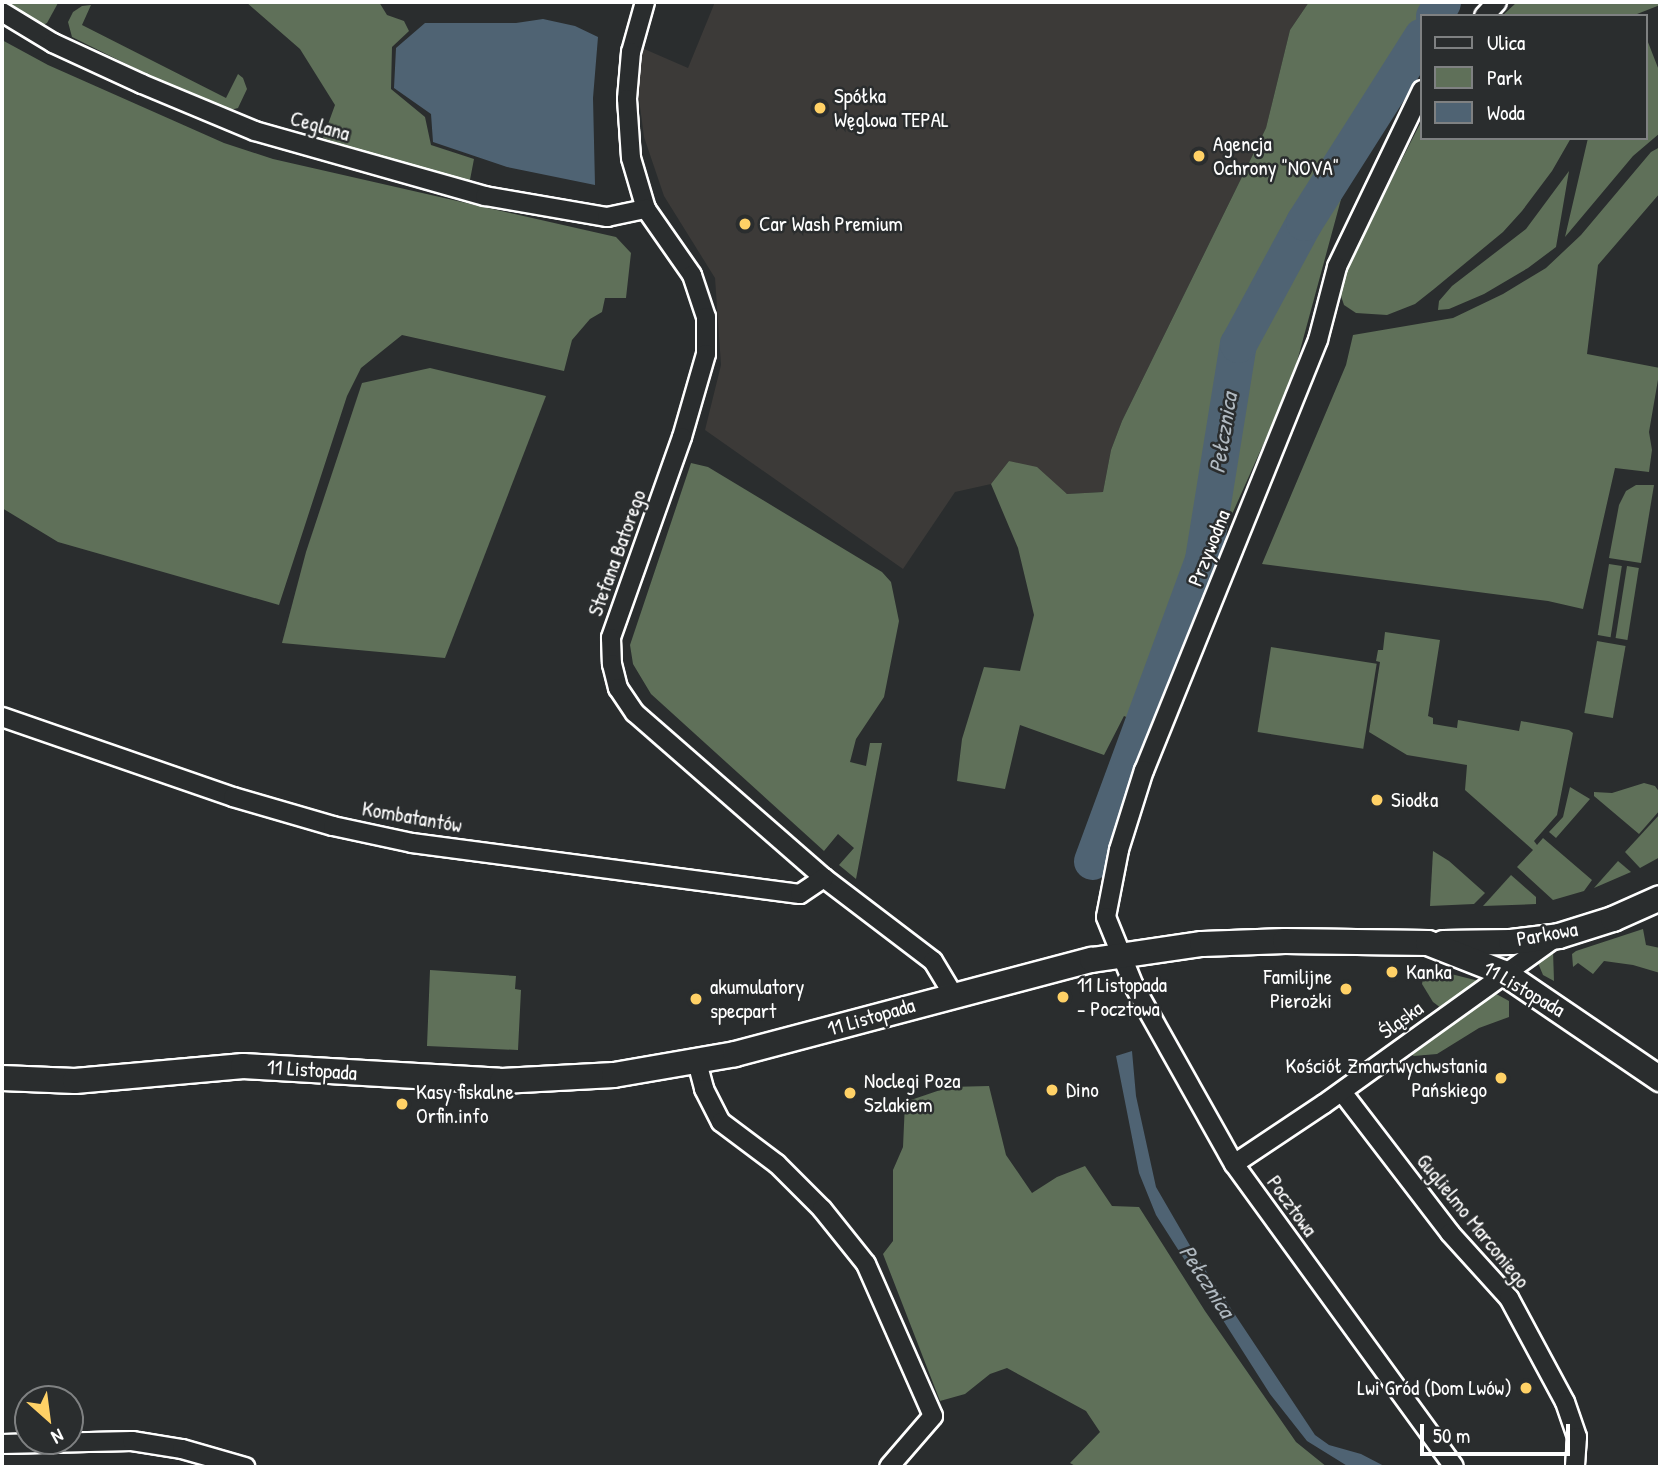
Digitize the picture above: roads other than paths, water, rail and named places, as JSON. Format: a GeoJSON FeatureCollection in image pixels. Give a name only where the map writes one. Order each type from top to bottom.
{"type":"FeatureCollection","features":[{"type":"Feature","properties":{"kind":"main road","name":"Parkowa"},"geometry":{"type":"LineString","coordinates":[[1428,943],[1511,942],[1559,936],[1613,919],[1660,898]]}},
{"type":"Feature","properties":{"kind":"main road","name":"11 Listopada"},"geometry":{"type":"LineString","coordinates":[[2,1078],[75,1081],[243,1066],[467,1080],[548,1080],[614,1075],[697,1062],[953,994],[1119,955],[1262,941],[1428,943],[1504,972],[1660,1079]]}},
{"type":"Feature","properties":{"kind":"street","name":"Stefana Batorego"},"geometry":{"type":"LineString","coordinates":[[645,2],[631,52],[627,99],[631,158],[646,209],[692,275],[706,317],[706,354],[682,437],[611,638],[612,664],[618,688],[635,713],[824,878],[933,961],[953,994]]}},
{"type":"Feature","properties":{"kind":"street","name":"Ceglana"},"geometry":{"type":"LineString","coordinates":[[2,12],[53,43],[255,131],[485,196],[607,218],[646,209]]}},
{"type":"Feature","properties":{"kind":"street","name":"Przywodna"},"geometry":{"type":"LineString","coordinates":[[1119,955],[1106,917],[1119,850],[1144,770],[1318,340],[1338,267],[1420,94]]}},
{"type":"Feature","properties":{"kind":"street","name":"Kombatantów"},"geometry":{"type":"LineString","coordinates":[[2,717],[233,797],[333,825],[412,843],[800,894],[824,878]]}},
{"type":"Feature","properties":{"kind":"street","name":"Śląska"},"geometry":{"type":"LineString","coordinates":[[1234,1164],[1342,1092],[1504,972],[1559,936]]}},
{"type":"Feature","properties":{"kind":"street","name":"Pocztowa"},"geometry":{"type":"LineString","coordinates":[[1119,955],[1144,1005],[1234,1164],[1454,1467]]}},
{"type":"Feature","properties":{"kind":"street"},"geometry":{"type":"LineString","coordinates":[[697,1062],[704,1088],[721,1122],[777,1164],[822,1209],[866,1264],[933,1416],[889,1467]]}},
{"type":"Feature","properties":{"kind":"street","name":"Guglielmo Marconiego"},"geometry":{"type":"LineString","coordinates":[[1342,1092],[1450,1233],[1509,1298],[1565,1402],[1577,1437],[1575,1467]]}},
{"type":"Feature","properties":{"kind":"street"},"geometry":{"type":"LineString","coordinates":[[2,1444],[132,1441],[182,1449],[246,1467]]}},
{"type":"Feature","properties":{"kind":"water"},"geometry":{"type":"Polygon","coordinates":[[[543,19],[575,26],[598,37],[593,98],[595,185],[507,167],[433,142],[431,114],[394,88],[396,48],[425,23],[516,23],[543,19]]]}},
{"type":"Feature","properties":{"kind":"water"},"geometry":{"type":"Polygon","coordinates":[[[1132,1051],[1136,1096],[1156,1187],[1196,1256],[1315,1435],[1329,1445],[1361,1454],[1386,1467],[1349,1467],[1307,1441],[1270,1394],[1156,1215],[1139,1173],[1116,1056],[1132,1051]]]}},
{"type":"Feature","properties":{"kind":"waterway","name":"Pełcznica"},"geometry":{"type":"LineString","coordinates":[[1435,14],[1442,2]]}},
{"type":"Feature","properties":{"kind":"waterway","name":"Pełcznica"},"geometry":{"type":"LineString","coordinates":[[1092,861],[1203,559],[1238,344],[1304,222],[1420,39]]}},
{"type":"Feature","properties":{"kind":"place","name":"Spółka Węglowa TEPAL"},"geometry":{"type":"Point","coordinates":[820,108]}},
{"type":"Feature","properties":{"kind":"place","name":"Agencja Ochrony \"NOVA\""},"geometry":{"type":"Point","coordinates":[1199,156]}},
{"type":"Feature","properties":{"kind":"place","name":"Car Wash Premium"},"geometry":{"type":"Point","coordinates":[745,224]}},
{"type":"Feature","properties":{"kind":"place","name":"Siodła"},"geometry":{"type":"Point","coordinates":[1377,800]}},
{"type":"Feature","properties":{"kind":"place","name":"Kanka"},"geometry":{"type":"Point","coordinates":[1392,972]}},
{"type":"Feature","properties":{"kind":"place","name":"Familijne Pierożki"},"geometry":{"type":"Point","coordinates":[1346,989]}},
{"type":"Feature","properties":{"kind":"place","name":"11 Listopada - Pocztowa"},"geometry":{"type":"Point","coordinates":[1063,997]}},
{"type":"Feature","properties":{"kind":"place","name":"akumulatory specpart"},"geometry":{"type":"Point","coordinates":[696,999]}},
{"type":"Feature","properties":{"kind":"place","name":"Kościół Zmartwychwstania Pańskiego"},"geometry":{"type":"Point","coordinates":[1501,1078]}},
{"type":"Feature","properties":{"kind":"place","name":"Dino"},"geometry":{"type":"Point","coordinates":[1052,1090]}},
{"type":"Feature","properties":{"kind":"place","name":"Noclegi Poza Szlakiem"},"geometry":{"type":"Point","coordinates":[850,1093]}},
{"type":"Feature","properties":{"kind":"place","name":"Kasy fiskalne Orfin.info"},"geometry":{"type":"Point","coordinates":[402,1104]}},
{"type":"Feature","properties":{"kind":"place","name":"Lwi Gród (Dom Lwów)"},"geometry":{"type":"Point","coordinates":[1526,1388]}}]}
